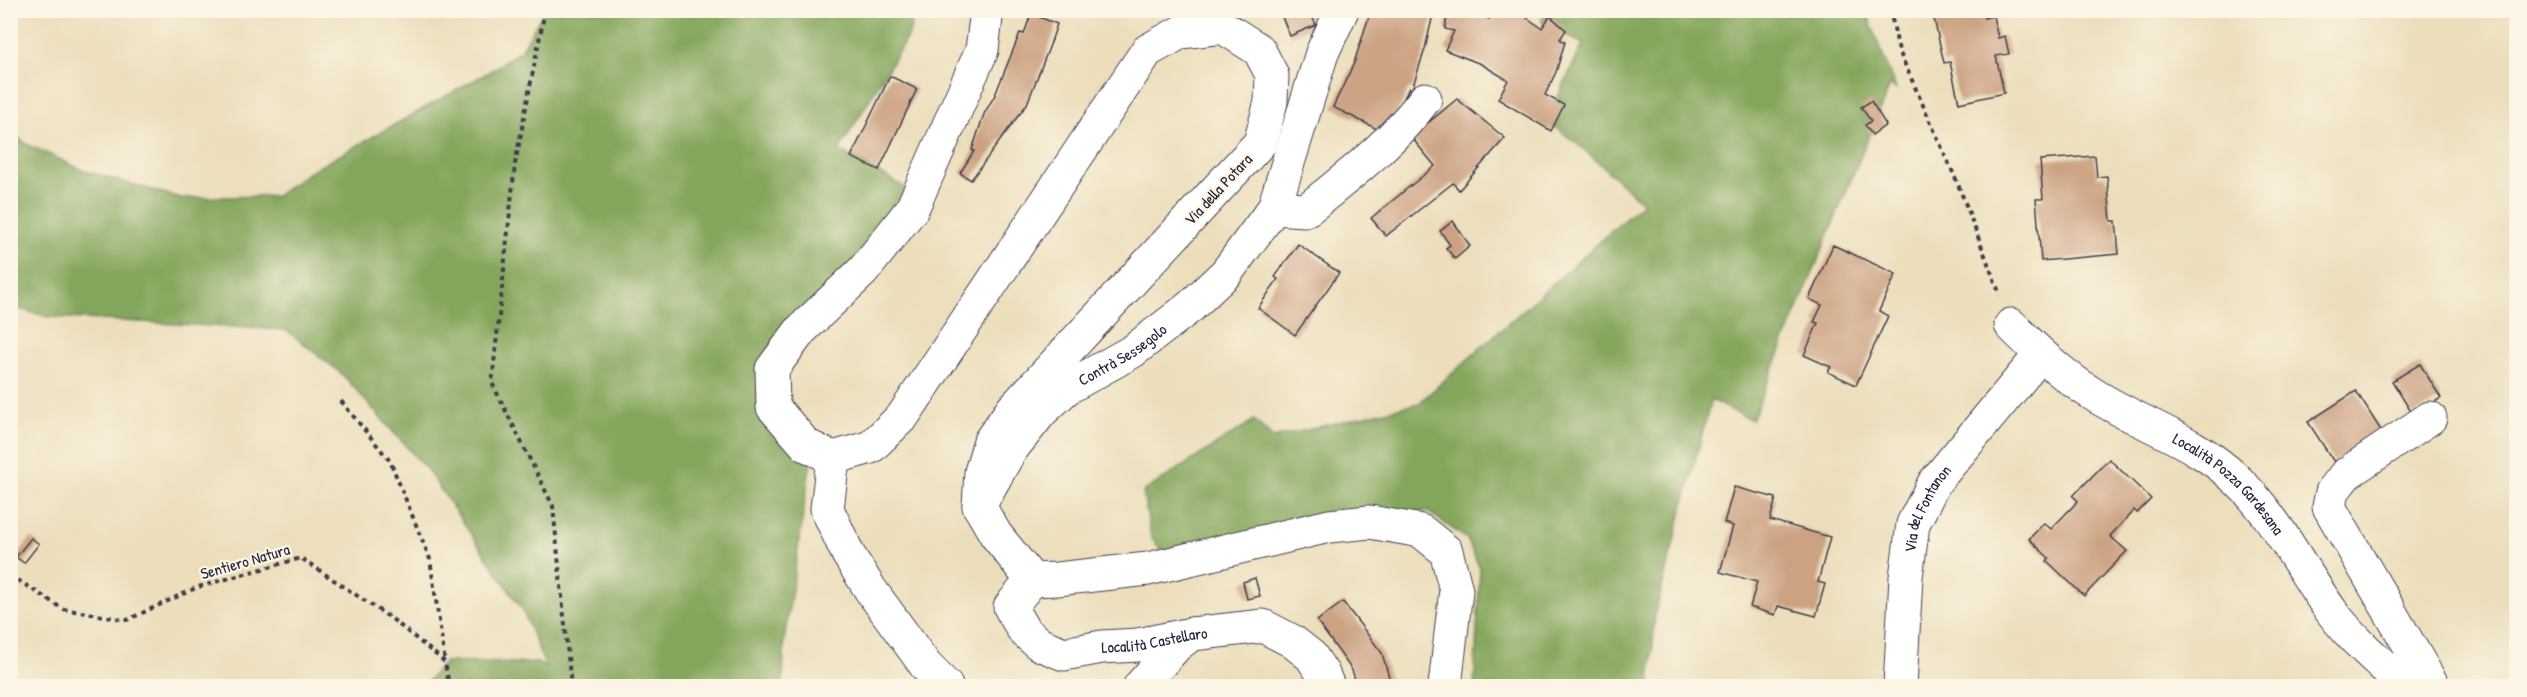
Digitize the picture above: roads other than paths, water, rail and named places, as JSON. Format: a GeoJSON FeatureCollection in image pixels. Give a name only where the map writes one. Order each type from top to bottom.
{"type":"FeatureCollection","features":[{"type":"Feature","properties":{"kind":"street"},"geometry":{"type":"LineString","coordinates":[[946,687],[926,666],[870,590],[848,554],[827,508],[833,458],[806,445],[773,407],[772,369],[801,330],[863,271],[912,209],[982,50],[987,10]]}},
{"type":"Feature","properties":{"kind":"street","name":"Contrà Sessegolo"},"geometry":{"type":"LineString","coordinates":[[979,506],[1010,451],[1041,412],[1067,388],[1133,351],[1190,307],[1226,273],[1274,208],[1322,53],[1342,10]]}},
{"type":"Feature","properties":{"kind":"street","name":"Via della Potara"},"geometry":{"type":"LineString","coordinates":[[833,458],[871,447],[903,416],[1147,51],[1181,32],[1223,27],[1259,50],[1272,75],[1271,102],[1260,143],[1012,410],[990,441],[981,472],[979,506]]}},
{"type":"Feature","properties":{"kind":"street"},"geometry":{"type":"LineString","coordinates":[[1274,208],[1305,210],[1310,208],[1383,147],[1406,124],[1425,99]]}},
{"type":"Feature","properties":{"kind":"street","name":"Località Pozza Gardesana"},"geometry":{"type":"LineString","coordinates":[[2011,325],[2052,366],[2092,394],[2194,446],[2236,479],[2267,514],[2333,612],[2354,638],[2406,687]]}},
{"type":"Feature","properties":{"kind":"street","name":"Via del Fontanon"},"geometry":{"type":"LineString","coordinates":[[1900,687],[1906,577],[1913,524],[1934,483],[2032,365]]}},
{"type":"Feature","properties":{"kind":"street"},"geometry":{"type":"LineString","coordinates":[[2430,418],[2346,474],[2332,492],[2329,507],[2433,687]]}},
{"type":"Feature","properties":{"kind":"street"},"geometry":{"type":"LineString","coordinates":[[979,506],[996,535],[1032,580],[1148,569],[1329,526],[1370,522],[1421,531],[1446,551],[1456,590],[1445,687]]}},
{"type":"Feature","properties":{"kind":"street","name":"Località Castellaro"},"geometry":{"type":"LineString","coordinates":[[1032,580],[1010,607],[1024,631],[1039,644],[1064,654],[1102,647],[1138,645],[1192,634],[1263,626],[1292,641],[1311,656],[1323,674],[1328,687]]}},
{"type":"Feature","properties":{"kind":"street"},"geometry":{"type":"LineString","coordinates":[[1140,687],[1177,645],[1192,634]]}}]}
